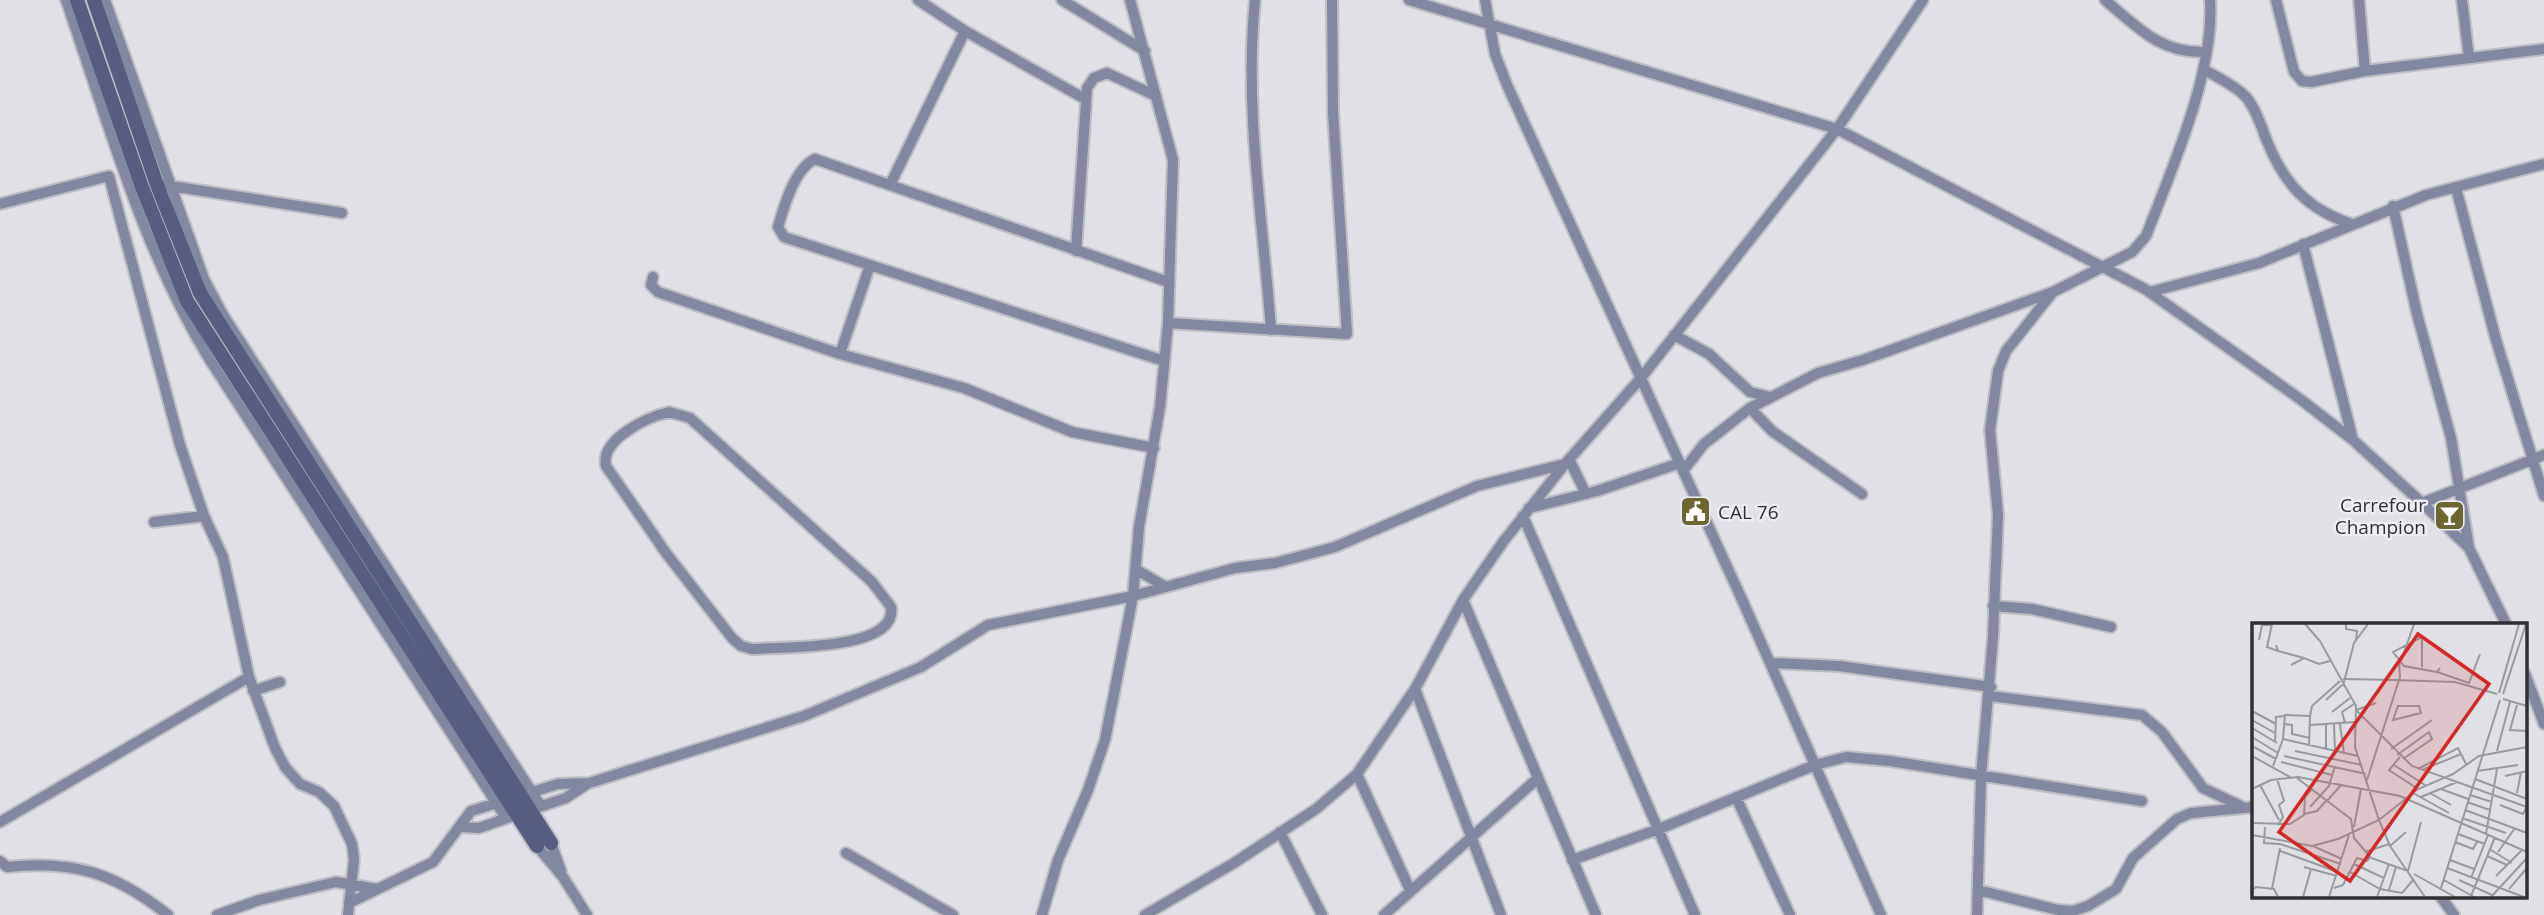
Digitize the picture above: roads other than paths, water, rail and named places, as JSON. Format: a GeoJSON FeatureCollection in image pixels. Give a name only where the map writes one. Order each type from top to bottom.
{"type":"FeatureCollection","features":[{"type":"Feature","properties":{"kind":"main road"},"geometry":{"type":"LineString","coordinates":[[76,0],[150,186],[216,321],[536,808],[544,845]]}},
{"type":"Feature","properties":{"kind":"main road"},"geometry":{"type":"LineString","coordinates":[[94,0],[172,269],[203,329],[511,817],[544,845]]}},
{"type":"Feature","properties":{"kind":"street"},"geometry":{"type":"LineString","coordinates":[[66,0],[150,186]]}},
{"type":"Feature","properties":{"kind":"street"},"geometry":{"type":"LineString","coordinates":[[105,0],[150,186]]}},
{"type":"Feature","properties":{"kind":"street"},"geometry":{"type":"LineString","coordinates":[[918,0],[965,31],[1085,99]]}},
{"type":"Feature","properties":{"kind":"street"},"geometry":{"type":"LineString","coordinates":[[1062,0],[1145,51]]}},
{"type":"Feature","properties":{"kind":"street"},"geometry":{"type":"LineString","coordinates":[[1042,915],[1058,860],[1088,790],[1105,740],[1133,596],[1139,527],[1154,448],[1168,323],[1173,160],[1130,0]]}},
{"type":"Feature","properties":{"kind":"street"},"geometry":{"type":"LineString","coordinates":[[1255,0],[1252,56],[1253,127],[1271,330]]}},
{"type":"Feature","properties":{"kind":"street"},"geometry":{"type":"LineString","coordinates":[[1168,323],[1347,334],[1333,113],[1332,0]]}},
{"type":"Feature","properties":{"kind":"street"},"geometry":{"type":"LineString","coordinates":[[1409,0],[1837,129],[2150,292],[2256,365],[2353,440],[2469,548]]}},
{"type":"Feature","properties":{"kind":"street"},"geometry":{"type":"LineString","coordinates":[[1485,0],[1487,22],[1507,85],[1770,663],[1881,915]]}},
{"type":"Feature","properties":{"kind":"street"},"geometry":{"type":"LineString","coordinates":[[2105,0],[2166,47],[2182,53],[2206,52]]}},
{"type":"Feature","properties":{"kind":"street"},"geometry":{"type":"LineString","coordinates":[[1526,512],[1681,467],[1704,444],[1750,408],[1818,373],[1863,360],[2053,292],[2132,252],[2146,236],[2205,70],[2210,0]]}},
{"type":"Feature","properties":{"kind":"street"},"geometry":{"type":"LineString","coordinates":[[2276,0],[2291,61],[2302,81],[2311,82],[2365,71],[2544,49]]}},
{"type":"Feature","properties":{"kind":"street"},"geometry":{"type":"LineString","coordinates":[[2359,0],[2365,71]]}},
{"type":"Feature","properties":{"kind":"street"},"geometry":{"type":"LineString","coordinates":[[2462,0],[2469,58]]}},
{"type":"Feature","properties":{"kind":"street"},"geometry":{"type":"LineString","coordinates":[[1145,915],[1158,912],[1316,809],[1357,774],[1415,690],[1463,600],[1526,512],[1567,461],[1641,378],[1837,129],[1921,1]]}},
{"type":"Feature","properties":{"kind":"street"},"geometry":{"type":"LineString","coordinates":[[890,185],[965,31]]}},
{"type":"Feature","properties":{"kind":"street"},"geometry":{"type":"LineString","coordinates":[[2205,70],[2245,96],[2253,107],[2275,163],[2298,193],[2326,216],[2352,224]]}},
{"type":"Feature","properties":{"kind":"street"},"geometry":{"type":"LineString","coordinates":[[1076,251],[1085,99],[1094,78],[1107,73],[1156,96]]}},
{"type":"Feature","properties":{"kind":"street"},"geometry":{"type":"LineString","coordinates":[[1164,361],[784,237],[778,227],[792,187],[810,161],[815,159],[1168,282]]}},
{"type":"Feature","properties":{"kind":"street"},"geometry":{"type":"LineString","coordinates":[[2150,292],[2222,274],[2393,206],[2543,166]]}},
{"type":"Feature","properties":{"kind":"street"},"geometry":{"type":"LineString","coordinates":[[0,204],[109,176],[180,445],[204,516],[223,557],[253,691],[285,767],[300,784],[319,792],[334,806],[344,824],[354,859],[348,915]]}},
{"type":"Feature","properties":{"kind":"street"},"geometry":{"type":"LineString","coordinates":[[150,186],[342,213]]}},
{"type":"Feature","properties":{"kind":"street"},"geometry":{"type":"LineString","coordinates":[[2456,188],[2496,340],[2538,456],[2544,496]]}},
{"type":"Feature","properties":{"kind":"street"},"geometry":{"type":"LineString","coordinates":[[2393,206],[2417,314],[2451,438],[2469,548],[2505,623]]}},
{"type":"Feature","properties":{"kind":"street"},"geometry":{"type":"LineString","coordinates":[[2303,244],[2353,440]]}},
{"type":"Feature","properties":{"kind":"street"},"geometry":{"type":"LineString","coordinates":[[840,354],[870,265]]}},
{"type":"Feature","properties":{"kind":"street"},"geometry":{"type":"LineString","coordinates":[[653,277],[651,285],[657,292],[840,354],[964,388],[1072,432],[1154,448]]}},
{"type":"Feature","properties":{"kind":"street"},"geometry":{"type":"LineString","coordinates":[[1976,915],[1981,777],[1990,691],[1998,515],[1990,430],[1998,372],[2006,351],[2053,292]]}},
{"type":"Feature","properties":{"kind":"street"},"geometry":{"type":"LineString","coordinates":[[1674,335],[1709,354],[1750,392],[1770,397]]}},
{"type":"Feature","properties":{"kind":"street"},"geometry":{"type":"LineString","coordinates":[[1750,408],[1772,431],[1862,494]]}},
{"type":"Feature","properties":{"kind":"street"},"geometry":{"type":"LineString","coordinates":[[669,412],[690,418],[872,582],[891,607],[890,623],[873,635],[857,641],[752,649],[741,646],[666,553],[625,494],[606,466],[605,459],[610,447],[657,415],[669,412]]}},
{"type":"Feature","properties":{"kind":"street"},"geometry":{"type":"LineString","coordinates":[[2422,503],[2460,490],[2538,456]]}},
{"type":"Feature","properties":{"kind":"street"},"geometry":{"type":"LineString","coordinates":[[1567,461],[1586,494]]}},
{"type":"Feature","properties":{"kind":"street"},"geometry":{"type":"LineString","coordinates":[[349,903],[433,862],[463,827],[471,811],[558,784],[589,782],[804,716],[921,667],[988,625],[1133,596],[1235,568],[1275,563],[1335,547],[1477,486],[1567,461]]}},
{"type":"Feature","properties":{"kind":"street"},"geometry":{"type":"LineString","coordinates":[[1526,512],[1695,915]]}},
{"type":"Feature","properties":{"kind":"street"},"geometry":{"type":"LineString","coordinates":[[155,522],[204,516]]}},
{"type":"Feature","properties":{"kind":"street"},"geometry":{"type":"LineString","coordinates":[[1137,569],[1166,587]]}},
{"type":"Feature","properties":{"kind":"street"},"geometry":{"type":"LineString","coordinates":[[1463,600],[1596,915]]}},
{"type":"Feature","properties":{"kind":"street"},"geometry":{"type":"LineString","coordinates":[[1993,606],[2032,609],[2112,627]]}},
{"type":"Feature","properties":{"kind":"street"},"geometry":{"type":"LineString","coordinates":[[1770,663],[1839,666],[2142,715],[2162,732],[2203,788],[2248,807]]}},
{"type":"Feature","properties":{"kind":"street"},"geometry":{"type":"LineString","coordinates":[[0,822],[249,677]]}},
{"type":"Feature","properties":{"kind":"street"},"geometry":{"type":"LineString","coordinates":[[2526,677],[2544,724]]}},
{"type":"Feature","properties":{"kind":"street"},"geometry":{"type":"LineString","coordinates":[[253,691],[280,682]]}},
{"type":"Feature","properties":{"kind":"street"},"geometry":{"type":"LineString","coordinates":[[1415,690],[1501,915]]}},
{"type":"Feature","properties":{"kind":"street"},"geometry":{"type":"LineString","coordinates":[[1572,860],[1659,829],[1815,765],[1857,758],[2142,801]]}},
{"type":"Feature","properties":{"kind":"street"},"geometry":{"type":"LineString","coordinates":[[1357,774],[1410,890]]}},
{"type":"Feature","properties":{"kind":"street"},"geometry":{"type":"LineString","coordinates":[[1384,915],[1537,779]]}},
{"type":"Feature","properties":{"kind":"street"},"geometry":{"type":"LineString","coordinates":[[463,827],[479,828],[566,798],[589,782]]}},
{"type":"Feature","properties":{"kind":"street"},"geometry":{"type":"LineString","coordinates":[[1736,797],[1790,915]]}},
{"type":"Feature","properties":{"kind":"street"},"geometry":{"type":"LineString","coordinates":[[1978,890],[2058,910],[2073,911],[2088,906],[2116,889],[2133,858],[2177,819],[2191,813],[2248,807]]}},
{"type":"Feature","properties":{"kind":"street"},"geometry":{"type":"LineString","coordinates":[[1280,832],[1322,915]]}},
{"type":"Feature","properties":{"kind":"street"},"geometry":{"type":"LineString","coordinates":[[544,845],[587,915]]}},
{"type":"Feature","properties":{"kind":"street"},"geometry":{"type":"LineString","coordinates":[[846,853],[953,915]]}},
{"type":"Feature","properties":{"kind":"street"},"geometry":{"type":"LineString","coordinates":[[0,861],[7,867],[61,865],[108,875],[168,915]]}},
{"type":"Feature","properties":{"kind":"street"},"geometry":{"type":"LineString","coordinates":[[217,915],[259,900],[336,882],[378,889]]}},
{"type":"Feature","properties":{"kind":"street"},"geometry":{"type":"LineString","coordinates":[[2441,898],[2454,915]]}},
{"type":"Feature","properties":{"kind":"place","name":"CAL 76"},"geometry":{"type":"Point","coordinates":[1695,512]}},
{"type":"Feature","properties":{"kind":"place","name":"Carrefour Champion"},"geometry":{"type":"Point","coordinates":[2449,516]}}]}
